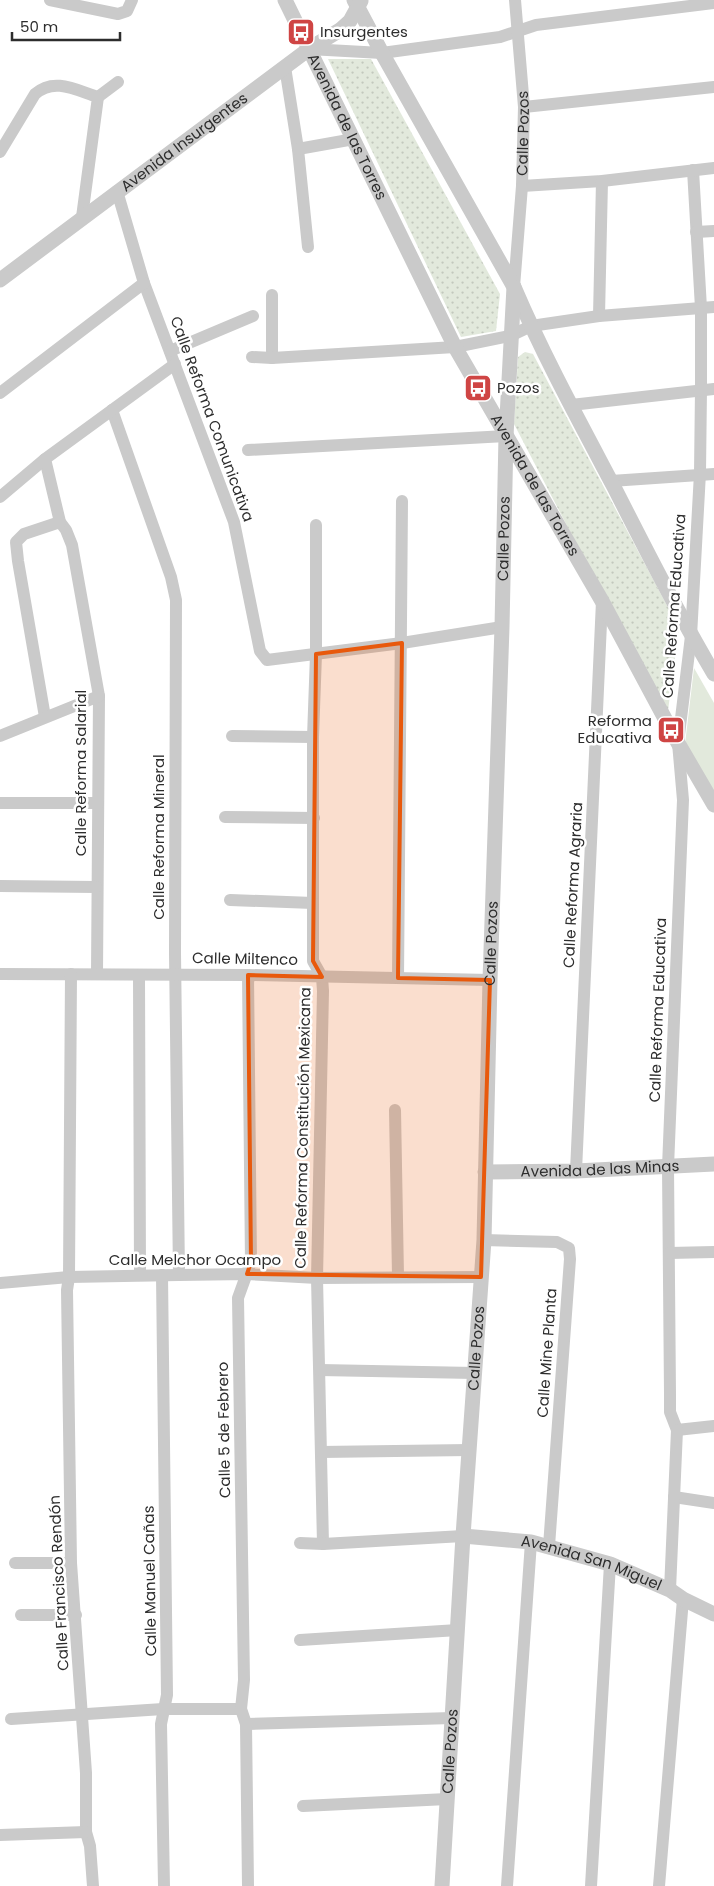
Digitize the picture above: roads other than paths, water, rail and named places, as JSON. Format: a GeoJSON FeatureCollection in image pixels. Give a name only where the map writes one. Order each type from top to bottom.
{"type":"FeatureCollection","features":[{"type":"Feature","properties":{"kind":"street"},"geometry":{"type":"LineString","coordinates":[[50,0],[118,14],[127,11],[132,0]]}},
{"type":"Feature","properties":{"kind":"street","name":"Avenida de las Torres"},"geometry":{"type":"LineString","coordinates":[[285,0],[455,347],[602,601],[678,743],[714,805]]}},
{"type":"Feature","properties":{"kind":"street","name":"Calle Pozos"},"geometry":{"type":"LineString","coordinates":[[442,1886],[463,1536],[484,1240],[506,436],[510,336],[522,186],[524,107],[516,0]]}},
{"type":"Feature","properties":{"kind":"street"},"geometry":{"type":"LineString","coordinates":[[358,2],[382,53],[514,287],[531,326],[571,405],[691,636],[714,674]]}},
{"type":"Feature","properties":{"kind":"street","name":"Avenida Insurgentes"},"geometry":{"type":"LineString","coordinates":[[0,280],[309,49],[340,30],[350,20],[358,2]]}},
{"type":"Feature","properties":{"kind":"street"},"geometry":{"type":"LineString","coordinates":[[309,49],[382,53],[500,37],[536,25],[714,3]]}},
{"type":"Feature","properties":{"kind":"street"},"geometry":{"type":"LineString","coordinates":[[285,67],[298,149],[308,247]]}},
{"type":"Feature","properties":{"kind":"street"},"geometry":{"type":"LineString","coordinates":[[82,217],[98,96],[118,82]]}},
{"type":"Feature","properties":{"kind":"street"},"geometry":{"type":"LineString","coordinates":[[0,152],[35,94],[44,87],[56,85],[98,96]]}},
{"type":"Feature","properties":{"kind":"street"},"geometry":{"type":"LineString","coordinates":[[524,107],[714,87]]}},
{"type":"Feature","properties":{"kind":"street"},"geometry":{"type":"LineString","coordinates":[[298,149],[354,138]]}},
{"type":"Feature","properties":{"kind":"street"},"geometry":{"type":"LineString","coordinates":[[522,186],[602,181],[714,168]]}},
{"type":"Feature","properties":{"kind":"street","name":"Calle Reforma Educativa"},"geometry":{"type":"LineString","coordinates":[[678,1430],[670,1412],[668,1167],[683,800],[678,743],[691,636],[700,474],[708,389],[708,308],[696,232],[693,170]]}},
{"type":"Feature","properties":{"kind":"street"},"geometry":{"type":"LineString","coordinates":[[599,316],[602,181]]}},
{"type":"Feature","properties":{"kind":"street","name":"Calle Reforma Comunicativa"},"geometry":{"type":"LineString","coordinates":[[117,191],[144,283],[234,522],[260,651],[267,660],[316,654]]}},
{"type":"Feature","properties":{"kind":"street"},"geometry":{"type":"LineString","coordinates":[[696,232],[714,231]]}},
{"type":"Feature","properties":{"kind":"street"},"geometry":{"type":"LineString","coordinates":[[0,392],[144,283]]}},
{"type":"Feature","properties":{"kind":"street"},"geometry":{"type":"LineString","coordinates":[[272,295],[272,358]]}},
{"type":"Feature","properties":{"kind":"street"},"geometry":{"type":"LineString","coordinates":[[252,358],[455,347],[510,336],[531,326],[599,316],[708,308]]}},
{"type":"Feature","properties":{"kind":"street"},"geometry":{"type":"LineString","coordinates":[[170,351],[253,316]]}},
{"type":"Feature","properties":{"kind":"street"},"geometry":{"type":"LineString","coordinates":[[0,497],[44,459],[175,364]]}},
{"type":"Feature","properties":{"kind":"street"},"geometry":{"type":"LineString","coordinates":[[571,405],[708,389]]}},
{"type":"Feature","properties":{"kind":"street","name":"Calle Reforma Mineral"},"geometry":{"type":"LineString","coordinates":[[112,410],[171,577],[176,600],[176,975],[179,1274]]}},
{"type":"Feature","properties":{"kind":"street"},"geometry":{"type":"LineString","coordinates":[[248,450],[506,436]]}},
{"type":"Feature","properties":{"kind":"street","name":"Calle Reforma Salarial"},"geometry":{"type":"LineString","coordinates":[[44,459],[60,522],[66,530],[72,545],[99,696],[96,887],[97,974]]}},
{"type":"Feature","properties":{"kind":"street"},"geometry":{"type":"LineString","coordinates":[[611,481],[714,474]]}},
{"type":"Feature","properties":{"kind":"street"},"geometry":{"type":"LineString","coordinates":[[398,978],[402,500]]}},
{"type":"Feature","properties":{"kind":"street"},"geometry":{"type":"LineString","coordinates":[[45,717],[16,542],[24,534],[60,522]]}},
{"type":"Feature","properties":{"kind":"street","name":"Calle Reforma Constitución Mexicana"},"geometry":{"type":"LineString","coordinates":[[316,524],[316,654],[313,737],[313,960],[322,977],[323,991],[317,1278],[323,1544]]}},
{"type":"Feature","properties":{"kind":"street","name":"Calle Reforma Agraria"},"geometry":{"type":"LineString","coordinates":[[576,1171],[602,601]]}},
{"type":"Feature","properties":{"kind":"street"},"geometry":{"type":"LineString","coordinates":[[316,654],[402,643],[502,626]]}},
{"type":"Feature","properties":{"kind":"street"},"geometry":{"type":"LineString","coordinates":[[0,736],[99,696]]}},
{"type":"Feature","properties":{"kind":"street"},"geometry":{"type":"LineString","coordinates":[[232,736],[313,737]]}},
{"type":"Feature","properties":{"kind":"street"},"geometry":{"type":"LineString","coordinates":[[0,803],[98,803]]}},
{"type":"Feature","properties":{"kind":"street"},"geometry":{"type":"LineString","coordinates":[[225,816],[314,818]]}},
{"type":"Feature","properties":{"kind":"street"},"geometry":{"type":"LineString","coordinates":[[0,886],[96,887]]}},
{"type":"Feature","properties":{"kind":"street"},"geometry":{"type":"LineString","coordinates":[[230,900],[313,903]]}},
{"type":"Feature","properties":{"kind":"street","name":"Calle Miltenco"},"geometry":{"type":"LineString","coordinates":[[0,974],[248,975],[490,980]]}},
{"type":"Feature","properties":{"kind":"street","name":"Calle Francisco Rendón"},"geometry":{"type":"LineString","coordinates":[[71,974],[69,1277],[67,1290],[71,1563],[83,1715],[86,1773],[86,1832],[90,1846],[93,1886]]}},
{"type":"Feature","properties":{"kind":"street"},"geometry":{"type":"LineString","coordinates":[[139,974],[140,1275]]}},
{"type":"Feature","properties":{"kind":"street","name":"Calle 5 de Febrero"},"geometry":{"type":"LineString","coordinates":[[248,975],[251,1262],[238,1298],[244,1680],[241,1709],[246,1724],[248,1886]]}},
{"type":"Feature","properties":{"kind":"street"},"geometry":{"type":"LineString","coordinates":[[395,1110],[398,1276]]}},
{"type":"Feature","properties":{"kind":"street","name":"Avenida de las Minas"},"geometry":{"type":"LineString","coordinates":[[485,1172],[576,1171],[714,1164]]}},
{"type":"Feature","properties":{"kind":"street","name":"Calle Mine Planta"},"geometry":{"type":"LineString","coordinates":[[484,1240],[557,1242],[569,1248],[570,1259],[549,1546]]}},
{"type":"Feature","properties":{"kind":"street"},"geometry":{"type":"LineString","coordinates":[[669,1253],[714,1252]]}},
{"type":"Feature","properties":{"kind":"street","name":"Calle Melchor Ocampo"},"geometry":{"type":"LineString","coordinates":[[0,1283],[69,1277],[179,1274],[247,1274],[317,1278],[398,1276],[481,1277]]}},
{"type":"Feature","properties":{"kind":"street","name":"Calle Manuel Cañas"},"geometry":{"type":"LineString","coordinates":[[162,1275],[167,1695],[161,1724],[164,1886]]}},
{"type":"Feature","properties":{"kind":"street"},"geometry":{"type":"LineString","coordinates":[[320,1370],[474,1372]]}},
{"type":"Feature","properties":{"kind":"street"},"geometry":{"type":"LineString","coordinates":[[670,1590],[678,1430],[714,1426]]}},
{"type":"Feature","properties":{"kind":"street"},"geometry":{"type":"LineString","coordinates":[[321,1452],[469,1450]]}},
{"type":"Feature","properties":{"kind":"street"},"geometry":{"type":"LineString","coordinates":[[674,1497],[714,1503]]}},
{"type":"Feature","properties":{"kind":"street"},"geometry":{"type":"LineString","coordinates":[[300,1543],[323,1544],[463,1536]]}},
{"type":"Feature","properties":{"kind":"street","name":"Avenida San Miguel"},"geometry":{"type":"LineString","coordinates":[[463,1536],[531,1542],[610,1564],[670,1590],[714,1614]]}},
{"type":"Feature","properties":{"kind":"street"},"geometry":{"type":"LineString","coordinates":[[507,1886],[531,1542]]}},
{"type":"Feature","properties":{"kind":"street"},"geometry":{"type":"LineString","coordinates":[[15,1564],[71,1563]]}},
{"type":"Feature","properties":{"kind":"street"},"geometry":{"type":"LineString","coordinates":[[591,1886],[610,1564]]}},
{"type":"Feature","properties":{"kind":"street"},"geometry":{"type":"LineString","coordinates":[[659,1886],[684,1599]]}},
{"type":"Feature","properties":{"kind":"street"},"geometry":{"type":"LineString","coordinates":[[20,1615],[76,1615]]}},
{"type":"Feature","properties":{"kind":"street"},"geometry":{"type":"LineString","coordinates":[[300,1640],[458,1630]]}},
{"type":"Feature","properties":{"kind":"street"},"geometry":{"type":"LineString","coordinates":[[10,1719],[163,1709],[241,1709]]}},
{"type":"Feature","properties":{"kind":"street"},"geometry":{"type":"LineString","coordinates":[[246,1724],[452,1718]]}},
{"type":"Feature","properties":{"kind":"street"},"geometry":{"type":"LineString","coordinates":[[303,1806],[447,1799]]}},
{"type":"Feature","properties":{"kind":"street"},"geometry":{"type":"LineString","coordinates":[[0,1835],[86,1832]]}},
{"type":"Feature","properties":{"kind":"place","name":"Insurgentes"},"geometry":{"type":"Point","coordinates":[301,32]}},
{"type":"Feature","properties":{"kind":"place","name":"Pozos"},"geometry":{"type":"Point","coordinates":[478,388]}},
{"type":"Feature","properties":{"kind":"place","name":"Reforma Educativa"},"geometry":{"type":"Point","coordinates":[671,730]}}]}
